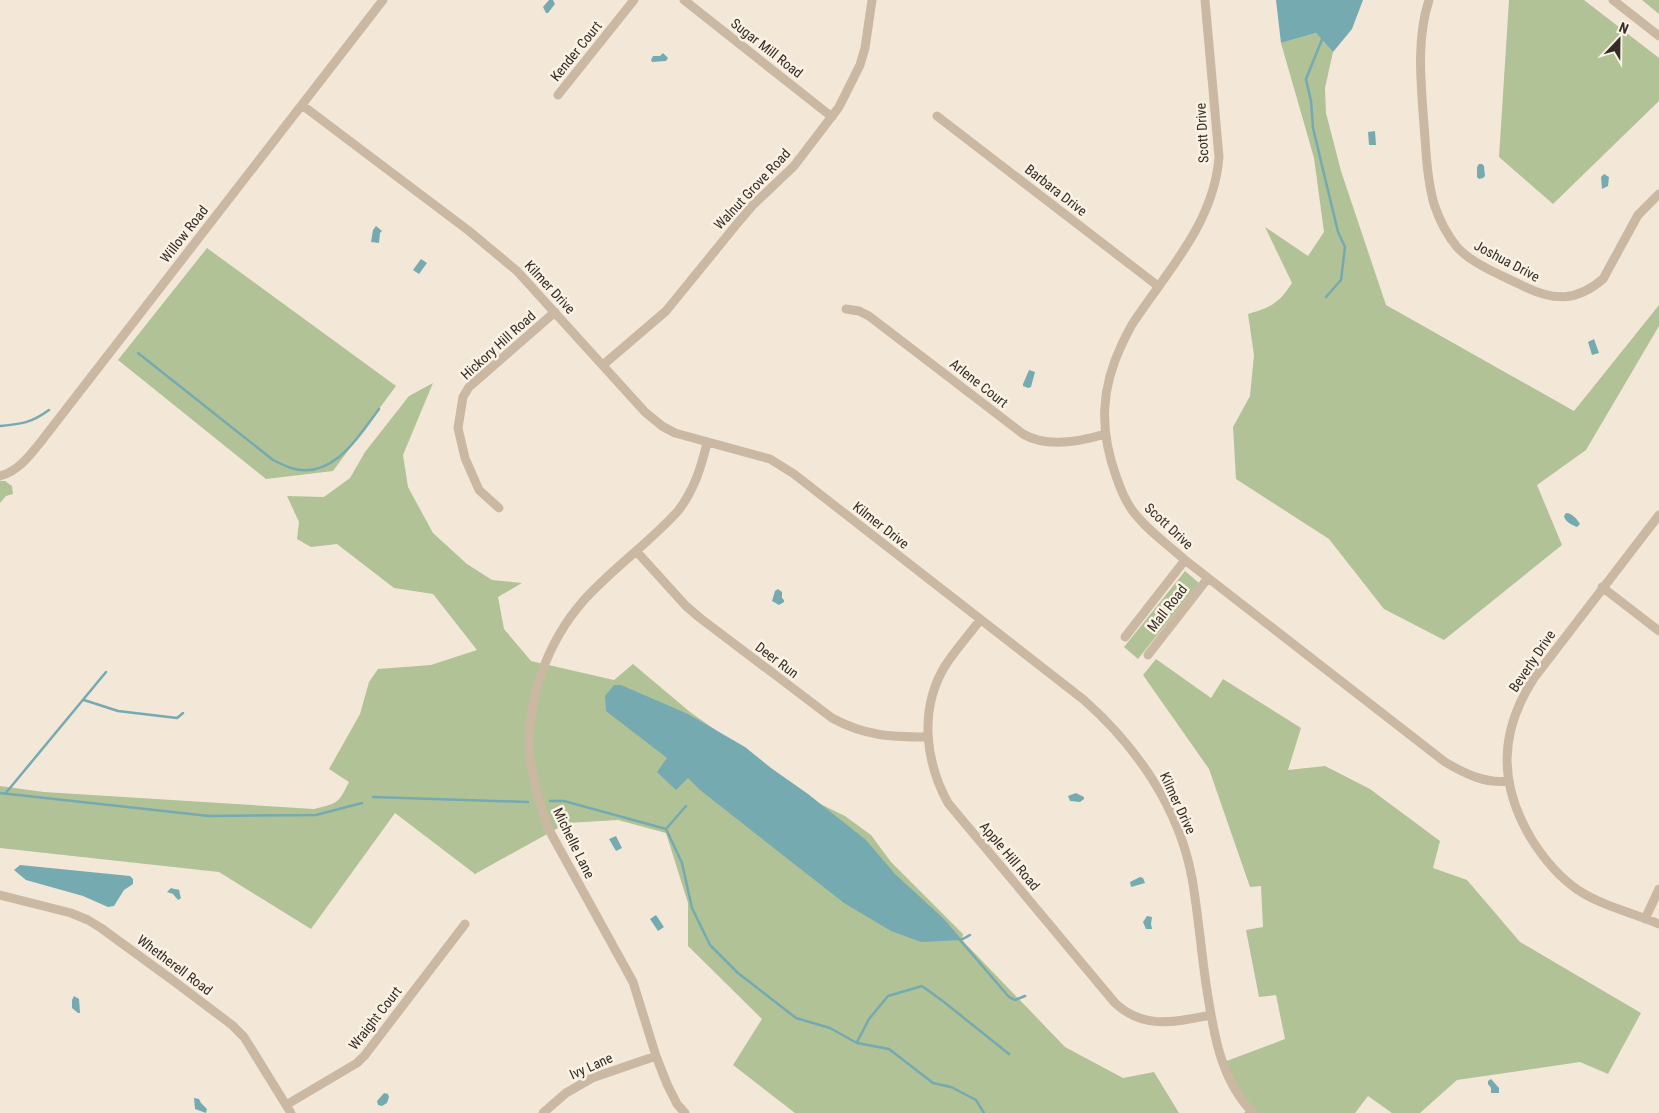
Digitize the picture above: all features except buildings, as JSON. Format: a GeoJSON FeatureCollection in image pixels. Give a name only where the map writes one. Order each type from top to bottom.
{"type":"FeatureCollection","features":[{"type":"Feature","properties":{"kind":"street","name":"Willow Road"},"geometry":{"type":"LineString","coordinates":[[0,476],[16,469],[31,454],[383,0]]}},
{"type":"Feature","properties":{"kind":"street","name":"Kender Court"},"geometry":{"type":"LineString","coordinates":[[558,95],[634,0]]}},
{"type":"Feature","properties":{"kind":"street","name":"Sugar Mill Road"},"geometry":{"type":"LineString","coordinates":[[684,0],[832,117]]}},
{"type":"Feature","properties":{"kind":"street","name":"Walnut Grove Road"},"geometry":{"type":"LineString","coordinates":[[603,365],[666,311],[752,206],[794,166],[832,117],[848,92],[860,65],[865,48],[872,0]]}},
{"type":"Feature","properties":{"kind":"street","name":"Scott Drive"},"geometry":{"type":"LineString","coordinates":[[1205,0],[1219,157],[1218,166],[1211,197],[1190,242],[1133,322],[1116,356],[1105,394],[1104,413],[1109,456],[1120,488],[1130,506],[1146,526],[1185,560],[1445,762],[1459,770],[1490,782],[1509,781]]}},
{"type":"Feature","properties":{"kind":"street","name":"Joshua Drive"},"geometry":{"type":"LineString","coordinates":[[1429,0],[1423,24],[1421,73],[1426,153],[1431,191],[1441,222],[1449,236],[1464,253],[1504,277],[1541,295],[1559,298],[1575,295],[1596,285],[1603,279],[1638,215],[1659,194]]}},
{"type":"Feature","properties":{"kind":"street"},"geometry":{"type":"LineString","coordinates":[[1613,0],[1659,36]]}},
{"type":"Feature","properties":{"kind":"street","name":"Kilmer Drive"},"geometry":{"type":"LineString","coordinates":[[302,105],[469,231],[522,276],[645,412],[662,426],[675,433],[757,455],[780,465],[1099,714],[1133,750],[1163,797],[1180,835],[1192,877],[1217,1049],[1224,1068],[1238,1093],[1253,1113]]}},
{"type":"Feature","properties":{"kind":"street","name":"Barbara Drive"},"geometry":{"type":"LineString","coordinates":[[937,116],[1158,286]]}},
{"type":"Feature","properties":{"kind":"street","name":"Arlene Court"},"geometry":{"type":"LineString","coordinates":[[846,309],[859,311],[869,316],[1031,439],[1038,442],[1064,442],[1105,434]]}},
{"type":"Feature","properties":{"kind":"street","name":"Hickory Hill Road"},"geometry":{"type":"LineString","coordinates":[[499,508],[479,490],[465,458],[458,428],[463,398],[470,387],[555,312]]}},
{"type":"Feature","properties":{"kind":"street","name":"Michelle Lane"},"geometry":{"type":"LineString","coordinates":[[685,1113],[677,1104],[667,1084],[656,1056],[633,982],[548,828],[539,803],[530,759],[530,744],[531,718],[536,692],[551,649],[563,627],[584,601],[672,518],[686,501],[698,477],[707,443]]}},
{"type":"Feature","properties":{"kind":"street","name":"Beverly Drive"},"geometry":{"type":"LineString","coordinates":[[1659,515],[1534,678],[1518,706],[1509,740],[1509,781],[1513,802],[1522,823],[1539,852],[1553,869],[1579,891],[1659,924]]}},
{"type":"Feature","properties":{"kind":"street","name":"Deer Run"},"geometry":{"type":"LineString","coordinates":[[636,552],[686,606],[700,618],[832,718],[844,725],[872,734],[890,737],[927,737]]}},
{"type":"Feature","properties":{"kind":"street","name":"Mall Road"},"geometry":{"type":"LineString","coordinates":[[1125,637],[1185,560]]}},
{"type":"Feature","properties":{"kind":"street","name":"Mall Road"},"geometry":{"type":"LineString","coordinates":[[1148,655],[1208,578]]}},
{"type":"Feature","properties":{"kind":"street"},"geometry":{"type":"LineString","coordinates":[[1602,587],[1659,632]]}},
{"type":"Feature","properties":{"kind":"street","name":"Apple Hill Road"},"geometry":{"type":"LineString","coordinates":[[980,620],[953,656],[939,679],[931,702],[927,737],[937,780],[948,803],[1115,1003],[1130,1015],[1141,1020],[1154,1022],[1170,1022],[1211,1015]]}},
{"type":"Feature","properties":{"kind":"street"},"geometry":{"type":"LineString","coordinates":[[1645,918],[1659,889]]}},
{"type":"Feature","properties":{"kind":"street","name":"Whetherell Road"},"geometry":{"type":"LineString","coordinates":[[0,895],[71,914],[88,920],[101,928],[238,1031],[244,1037],[288,1109]]}},
{"type":"Feature","properties":{"kind":"street","name":"Wraight Court"},"geometry":{"type":"LineString","coordinates":[[288,1109],[357,1063],[365,1055],[464,924]]}},
{"type":"Feature","properties":{"kind":"street","name":"Ivy Lane"},"geometry":{"type":"LineString","coordinates":[[543,1113],[566,1094],[592,1078],[656,1056]]}},
{"type":"Feature","properties":{"kind":"green space"},"geometry":{"type":"Polygon","coordinates":[[[1509,0],[1584,0],[1659,58],[1659,101],[1553,204],[1499,157],[1509,0]]]}},
{"type":"Feature","properties":{"kind":"green space"},"geometry":{"type":"Polygon","coordinates":[[[1642,0],[1659,0],[1659,14],[1642,0]]]}},
{"type":"Feature","properties":{"kind":"green space"},"geometry":{"type":"Polygon","coordinates":[[[1316,33],[1333,52],[1325,88],[1326,113],[1341,171],[1386,305],[1574,411],[1659,305],[1659,326],[1586,450],[1537,485],[1562,545],[1444,640],[1384,609],[1329,539],[1236,479],[1233,427],[1250,396],[1254,355],[1248,314],[1263,309],[1279,300],[1292,283],[1265,227],[1308,256],[1324,232],[1314,158],[1281,43],[1316,33]]]}},
{"type":"Feature","properties":{"kind":"green space"},"geometry":{"type":"Polygon","coordinates":[[[207,248],[396,386],[333,471],[266,479],[118,360],[207,248]]]}},
{"type":"Feature","properties":{"kind":"green space"},"geometry":{"type":"Polygon","coordinates":[[[433,383],[403,455],[408,487],[433,533],[467,564],[492,580],[522,583],[498,597],[504,629],[531,661],[614,680],[633,664],[690,712],[806,797],[845,816],[871,835],[891,862],[963,934],[962,940],[1065,1047],[1123,1078],[1154,1072],[1179,1113],[795,1113],[733,1065],[762,1019],[688,946],[688,903],[666,833],[618,820],[567,823],[475,874],[395,813],[311,929],[219,872],[0,848],[0,786],[44,792],[314,809],[333,804],[339,799],[349,782],[329,769],[360,714],[369,682],[378,669],[431,665],[477,650],[433,594],[394,588],[337,544],[311,547],[297,539],[299,522],[287,496],[324,497],[350,478],[365,452],[409,396],[433,383]]]}},
{"type":"Feature","properties":{"kind":"green space"},"geometry":{"type":"Polygon","coordinates":[[[0,481],[5,481],[12,486],[13,494],[6,496],[0,503],[0,481]]]}},
{"type":"Feature","properties":{"kind":"green space"},"geometry":{"type":"Polygon","coordinates":[[[1185,571],[1199,583],[1138,659],[1124,647],[1185,571]]]}},
{"type":"Feature","properties":{"kind":"green space"},"geometry":{"type":"Polygon","coordinates":[[[1156,659],[1211,698],[1223,679],[1301,728],[1288,770],[1325,766],[1370,789],[1440,841],[1433,868],[1467,880],[1520,942],[1641,1013],[1608,1074],[1580,1062],[1457,1080],[1420,1113],[1392,1113],[1368,1096],[1355,1113],[1244,1113],[1248,1110],[1221,1063],[1285,1039],[1276,995],[1259,997],[1246,930],[1263,927],[1261,886],[1250,887],[1209,769],[1143,675],[1156,659]]]}},
{"type":"Feature","properties":{"kind":"water"},"geometry":{"type":"Polygon","coordinates":[[[549,0],[553,0],[555,4],[546,13],[543,7],[549,0]]]}},
{"type":"Feature","properties":{"kind":"water"},"geometry":{"type":"Polygon","coordinates":[[[1276,0],[1363,0],[1352,29],[1333,52],[1316,33],[1281,43],[1276,0]]]}},
{"type":"Feature","properties":{"kind":"water"},"geometry":{"type":"Polygon","coordinates":[[[663,53],[668,58],[666,61],[652,62],[653,56],[660,56],[663,53]]]}},
{"type":"Feature","properties":{"kind":"water"},"geometry":{"type":"Polygon","coordinates":[[[1375,131],[1376,145],[1369,145],[1368,132],[1375,131]]]}},
{"type":"Feature","properties":{"kind":"water"},"geometry":{"type":"Polygon","coordinates":[[[1479,164],[1484,166],[1485,176],[1479,179],[1477,177],[1477,167],[1479,164]]]}},
{"type":"Feature","properties":{"kind":"water"},"geometry":{"type":"Polygon","coordinates":[[[1604,174],[1609,177],[1608,186],[1602,189],[1601,177],[1604,174]]]}},
{"type":"Feature","properties":{"kind":"water"},"geometry":{"type":"Polygon","coordinates":[[[376,226],[382,231],[379,243],[371,242],[373,230],[376,226]]]}},
{"type":"Feature","properties":{"kind":"water"},"geometry":{"type":"Polygon","coordinates":[[[421,259],[427,263],[419,274],[413,270],[421,259]]]}},
{"type":"Feature","properties":{"kind":"water"},"geometry":{"type":"Polygon","coordinates":[[[1594,339],[1599,353],[1592,355],[1588,342],[1594,339]]]}},
{"type":"Feature","properties":{"kind":"water"},"geometry":{"type":"Polygon","coordinates":[[[1029,370],[1035,372],[1031,387],[1028,388],[1023,386],[1023,384],[1029,370]]]}},
{"type":"Feature","properties":{"kind":"water"},"geometry":{"type":"Polygon","coordinates":[[[1566,513],[1576,518],[1580,524],[1577,527],[1566,520],[1564,516],[1566,513]]]}},
{"type":"Feature","properties":{"kind":"water"},"geometry":{"type":"Polygon","coordinates":[[[778,589],[782,592],[784,600],[779,605],[772,601],[775,591],[778,589]]]}},
{"type":"Feature","properties":{"kind":"water"},"geometry":{"type":"Polygon","coordinates":[[[614,685],[621,685],[688,714],[745,747],[866,840],[895,874],[944,919],[962,940],[921,942],[891,931],[844,903],[700,790],[688,778],[676,790],[657,772],[667,758],[606,711],[605,696],[614,685]]]}},
{"type":"Feature","properties":{"kind":"water"},"geometry":{"type":"Polygon","coordinates":[[[1076,793],[1084,797],[1084,799],[1080,802],[1070,801],[1068,796],[1076,793]]]}},
{"type":"Feature","properties":{"kind":"water"},"geometry":{"type":"Polygon","coordinates":[[[616,836],[622,848],[616,851],[609,839],[616,836]]]}},
{"type":"Feature","properties":{"kind":"water"},"geometry":{"type":"Polygon","coordinates":[[[20,865],[130,876],[133,879],[133,884],[124,890],[114,906],[108,907],[83,896],[26,880],[14,870],[20,865]]]}},
{"type":"Feature","properties":{"kind":"water"},"geometry":{"type":"Polygon","coordinates":[[[1140,877],[1143,878],[1145,883],[1131,887],[1130,882],[1140,877]]]}},
{"type":"Feature","properties":{"kind":"water"},"geometry":{"type":"Polygon","coordinates":[[[171,888],[179,890],[181,898],[178,900],[173,894],[167,892],[171,888]]]}},
{"type":"Feature","properties":{"kind":"water"},"geometry":{"type":"Polygon","coordinates":[[[656,915],[664,927],[658,931],[650,919],[656,915]]]}},
{"type":"Feature","properties":{"kind":"water"},"geometry":{"type":"Polygon","coordinates":[[[1147,916],[1152,917],[1152,929],[1146,929],[1143,922],[1147,916]]]}},
{"type":"Feature","properties":{"kind":"water"},"geometry":{"type":"Polygon","coordinates":[[[74,996],[79,999],[80,1013],[72,1008],[74,996]]]}},
{"type":"Feature","properties":{"kind":"water"},"geometry":{"type":"Polygon","coordinates":[[[1491,1079],[1499,1088],[1499,1093],[1491,1093],[1488,1081],[1491,1079]]]}},
{"type":"Feature","properties":{"kind":"water"},"geometry":{"type":"Polygon","coordinates":[[[384,1093],[388,1094],[389,1097],[387,1103],[382,1106],[378,1105],[377,1101],[384,1093]]]}},
{"type":"Feature","properties":{"kind":"water"},"geometry":{"type":"Polygon","coordinates":[[[194,1098],[199,1099],[207,1109],[206,1113],[195,1109],[194,1098]]]}},
{"type":"Feature","properties":{"kind":"waterway"},"geometry":{"type":"LineString","coordinates":[[1323,37],[1306,79],[1311,101],[1313,128],[1338,232],[1345,247],[1341,280],[1326,297]]}},
{"type":"Feature","properties":{"kind":"waterway"},"geometry":{"type":"LineString","coordinates":[[138,353],[273,460],[291,468],[306,470],[319,468],[331,462],[353,443],[379,409]]}},
{"type":"Feature","properties":{"kind":"waterway"},"geometry":{"type":"LineString","coordinates":[[0,426],[26,422],[37,418],[49,410]]}},
{"type":"Feature","properties":{"kind":"waterway"},"geometry":{"type":"LineString","coordinates":[[5,794],[106,672]]}},
{"type":"Feature","properties":{"kind":"waterway"},"geometry":{"type":"LineString","coordinates":[[84,700],[118,711],[177,718],[183,713]]}},
{"type":"Feature","properties":{"kind":"waterway"},"geometry":{"type":"LineString","coordinates":[[0,793],[209,816],[316,815],[362,803]]}},
{"type":"Feature","properties":{"kind":"waterway"},"geometry":{"type":"LineString","coordinates":[[373,797],[528,802]]}},
{"type":"Feature","properties":{"kind":"waterway"},"geometry":{"type":"LineString","coordinates":[[550,801],[564,801],[666,829],[682,863],[692,908],[710,945],[738,973],[796,1018],[830,1028],[857,1043],[889,1049],[933,1083],[951,1087],[976,1100],[984,1113]]}},
{"type":"Feature","properties":{"kind":"waterway"},"geometry":{"type":"LineString","coordinates":[[666,829],[686,806]]}},
{"type":"Feature","properties":{"kind":"waterway"},"geometry":{"type":"LineString","coordinates":[[961,940],[970,935]]}},
{"type":"Feature","properties":{"kind":"waterway"},"geometry":{"type":"LineString","coordinates":[[960,940],[1009,997],[1015,1000],[1025,996]]}},
{"type":"Feature","properties":{"kind":"waterway"},"geometry":{"type":"LineString","coordinates":[[857,1042],[869,1019],[888,996],[922,986],[1009,1054]]}}]}
